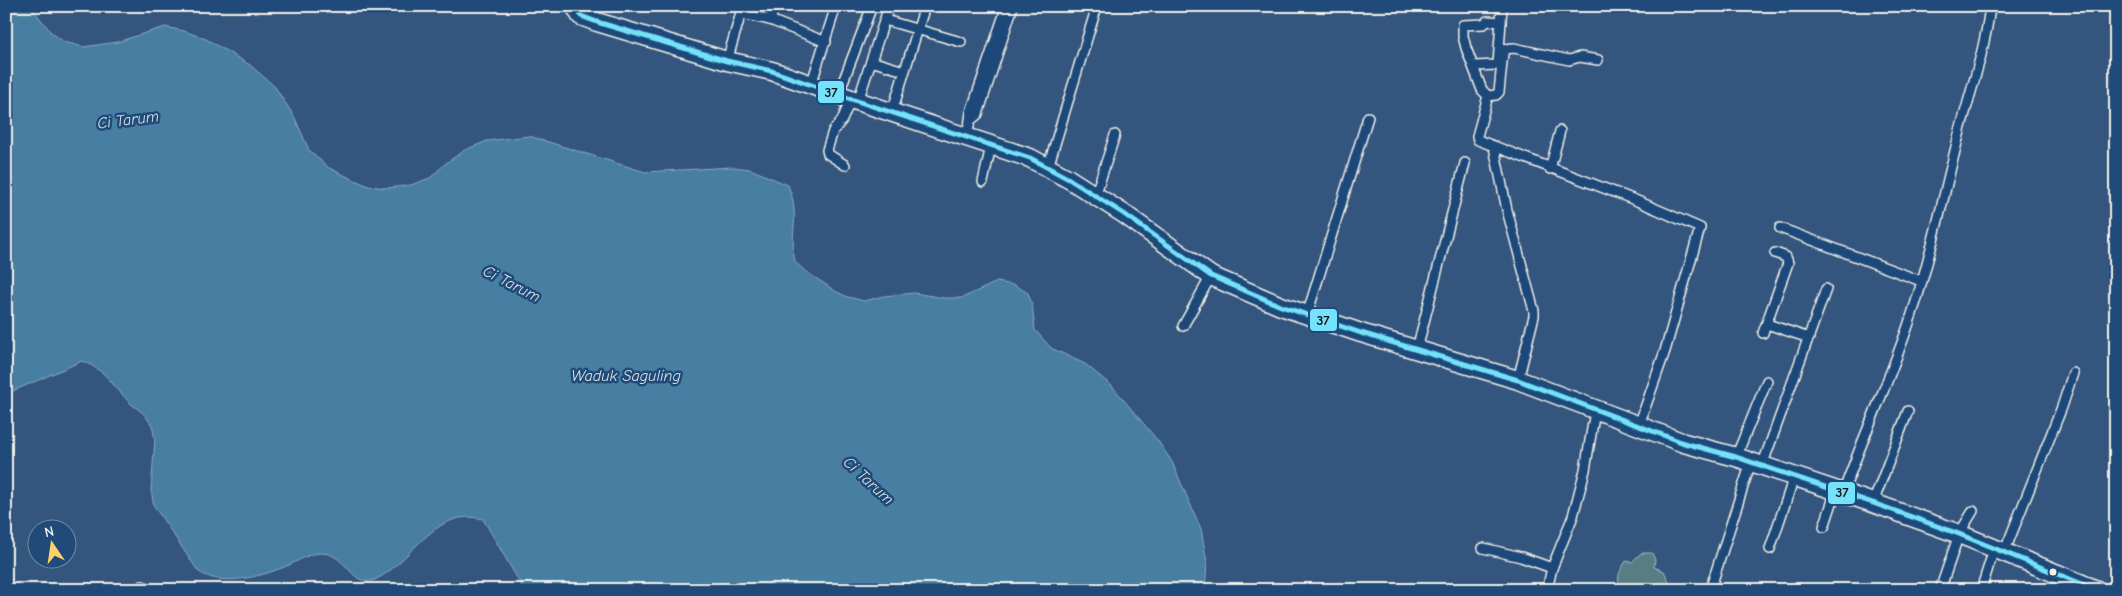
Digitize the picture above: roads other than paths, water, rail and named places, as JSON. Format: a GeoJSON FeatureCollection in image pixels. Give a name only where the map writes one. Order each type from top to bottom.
{"type":"FeatureCollection","features":[{"type":"Feature","properties":{"kind":"highway"},"geometry":{"type":"LineString","coordinates":[[575,6],[584,18],[727,61],[772,71],[1030,158],[1095,196],[1211,276],[1307,315],[1518,380],[1595,411],[1684,443],[1750,462],[1873,503],[1959,534],[2097,590]]}},
{"type":"Feature","properties":{"kind":"street"},"geometry":{"type":"LineString","coordinates":[[770,20],[775,6]]}},
{"type":"Feature","properties":{"kind":"street"},"geometry":{"type":"LineString","coordinates":[[811,85],[836,6]]}},
{"type":"Feature","properties":{"kind":"street"},"geometry":{"type":"LineString","coordinates":[[845,165],[828,154],[827,150],[832,133],[842,120],[849,98],[872,6]]}},
{"type":"Feature","properties":{"kind":"street"},"geometry":{"type":"LineString","coordinates":[[849,98],[871,61],[890,6]]}},
{"type":"Feature","properties":{"kind":"street"},"geometry":{"type":"LineString","coordinates":[[892,112],[925,6]]}},
{"type":"Feature","properties":{"kind":"street"},"geometry":{"type":"LineString","coordinates":[[997,44],[1006,6]]}},
{"type":"Feature","properties":{"kind":"street"},"geometry":{"type":"LineString","coordinates":[[962,136],[973,115],[997,44],[1013,6]]}},
{"type":"Feature","properties":{"kind":"street"},"geometry":{"type":"LineString","coordinates":[[1048,167],[1097,6]]}},
{"type":"Feature","properties":{"kind":"street"},"geometry":{"type":"LineString","coordinates":[[1474,66],[1498,64],[1502,6]]}},
{"type":"Feature","properties":{"kind":"street"},"geometry":{"type":"LineString","coordinates":[[1824,527],[1914,308],[1977,74],[1988,28],[1990,6]]}},
{"type":"Feature","properties":{"kind":"street"},"geometry":{"type":"LineString","coordinates":[[727,61],[743,10],[826,42]]}},
{"type":"Feature","properties":{"kind":"street"},"geometry":{"type":"LineString","coordinates":[[885,20],[961,42]]}},
{"type":"Feature","properties":{"kind":"street"},"geometry":{"type":"LineString","coordinates":[[1501,22],[1487,21],[1484,24],[1464,25],[1463,36],[1482,90],[1488,96],[1496,96],[1499,92],[1503,53],[1507,48],[1569,60],[1580,57],[1598,60]]}},
{"type":"Feature","properties":{"kind":"street"},"geometry":{"type":"LineString","coordinates":[[871,61],[904,71]]}},
{"type":"Feature","properties":{"kind":"street"},"geometry":{"type":"LineString","coordinates":[[1488,96],[1478,140],[1635,200],[1700,228],[1665,351],[1638,425]]}},
{"type":"Feature","properties":{"kind":"street"},"geometry":{"type":"LineString","coordinates":[[1307,315],[1368,116]]}},
{"type":"Feature","properties":{"kind":"street"},"geometry":{"type":"LineString","coordinates":[[1550,169],[1560,132]]}},
{"type":"Feature","properties":{"kind":"street"},"geometry":{"type":"LineString","coordinates":[[1095,196],[1115,135]]}},
{"type":"Feature","properties":{"kind":"street"},"geometry":{"type":"LineString","coordinates":[[983,182],[991,146]]}},
{"type":"Feature","properties":{"kind":"street"},"geometry":{"type":"LineString","coordinates":[[1494,147],[1507,210],[1534,311],[1518,380]]}},
{"type":"Feature","properties":{"kind":"street"},"geometry":{"type":"LineString","coordinates":[[1417,350],[1465,163]]}},
{"type":"Feature","properties":{"kind":"street"},"geometry":{"type":"LineString","coordinates":[[1780,228],[1921,281]]}},
{"type":"Feature","properties":{"kind":"street"},"geometry":{"type":"LineString","coordinates":[[1763,333],[1788,263],[1786,258],[1775,253]]}},
{"type":"Feature","properties":{"kind":"street"},"geometry":{"type":"LineString","coordinates":[[1183,326],[1211,276]]}},
{"type":"Feature","properties":{"kind":"street"},"geometry":{"type":"LineString","coordinates":[[1750,462],[1809,338],[1826,289]]}},
{"type":"Feature","properties":{"kind":"street"},"geometry":{"type":"LineString","coordinates":[[1767,324],[1809,338]]}},
{"type":"Feature","properties":{"kind":"street"},"geometry":{"type":"LineString","coordinates":[[1981,590],[2062,407],[2073,373]]}},
{"type":"Feature","properties":{"kind":"street"},"geometry":{"type":"LineString","coordinates":[[1710,590],[1750,462],[1767,381]]}},
{"type":"Feature","properties":{"kind":"street"},"geometry":{"type":"LineString","coordinates":[[1547,590],[1552,568],[1573,516],[1585,470],[1595,411]]}},
{"type":"Feature","properties":{"kind":"street"},"geometry":{"type":"LineString","coordinates":[[1873,503],[1908,411]]}},
{"type":"Feature","properties":{"kind":"street"},"geometry":{"type":"LineString","coordinates":[[1770,548],[1794,477]]}},
{"type":"Feature","properties":{"kind":"street"},"geometry":{"type":"LineString","coordinates":[[1940,590],[1959,534],[1973,511]]}},
{"type":"Feature","properties":{"kind":"street"},"geometry":{"type":"LineString","coordinates":[[1483,548],[1527,559],[1552,568]]}},
{"type":"Feature","properties":{"kind":"street"},"geometry":{"type":"LineString","coordinates":[[142,586],[155,590]]}},
{"type":"Feature","properties":{"kind":"water","name":"Waduk Saguling"},"geometry":{"type":"Polygon","coordinates":[[[6,6],[30,6],[51,32],[64,42],[84,47],[117,42],[165,27],[206,39],[250,65],[275,87],[294,116],[309,150],[329,168],[368,186],[388,188],[411,185],[430,178],[446,163],[465,150],[487,141],[529,136],[645,172],[732,167],[750,169],[788,185],[794,206],[793,242],[795,262],[805,271],[848,297],[864,301],[884,296],[914,293],[944,298],[962,298],[997,282],[1014,285],[1028,293],[1032,305],[1035,330],[1051,348],[1085,364],[1112,386],[1158,441],[1172,462],[1201,529],[1207,562],[1205,590],[524,590],[483,519],[467,517],[452,520],[439,526],[394,567],[372,581],[364,581],[357,578],[339,559],[321,553],[309,555],[279,569],[256,576],[231,580],[208,576],[198,571],[154,506],[151,490],[155,439],[152,425],[143,413],[130,403],[103,373],[82,361],[6,394],[6,6]]]}},
{"type":"Feature","properties":{"kind":"water label","name":"Ci Tarum"},"geometry":{"type":"Point","coordinates":[128,119]}},
{"type":"Feature","properties":{"kind":"water label","name":"Ci Tarum"},"geometry":{"type":"Point","coordinates":[512,283]}},
{"type":"Feature","properties":{"kind":"water label","name":"Ci Tarum"},"geometry":{"type":"Point","coordinates":[869,480]}}]}
